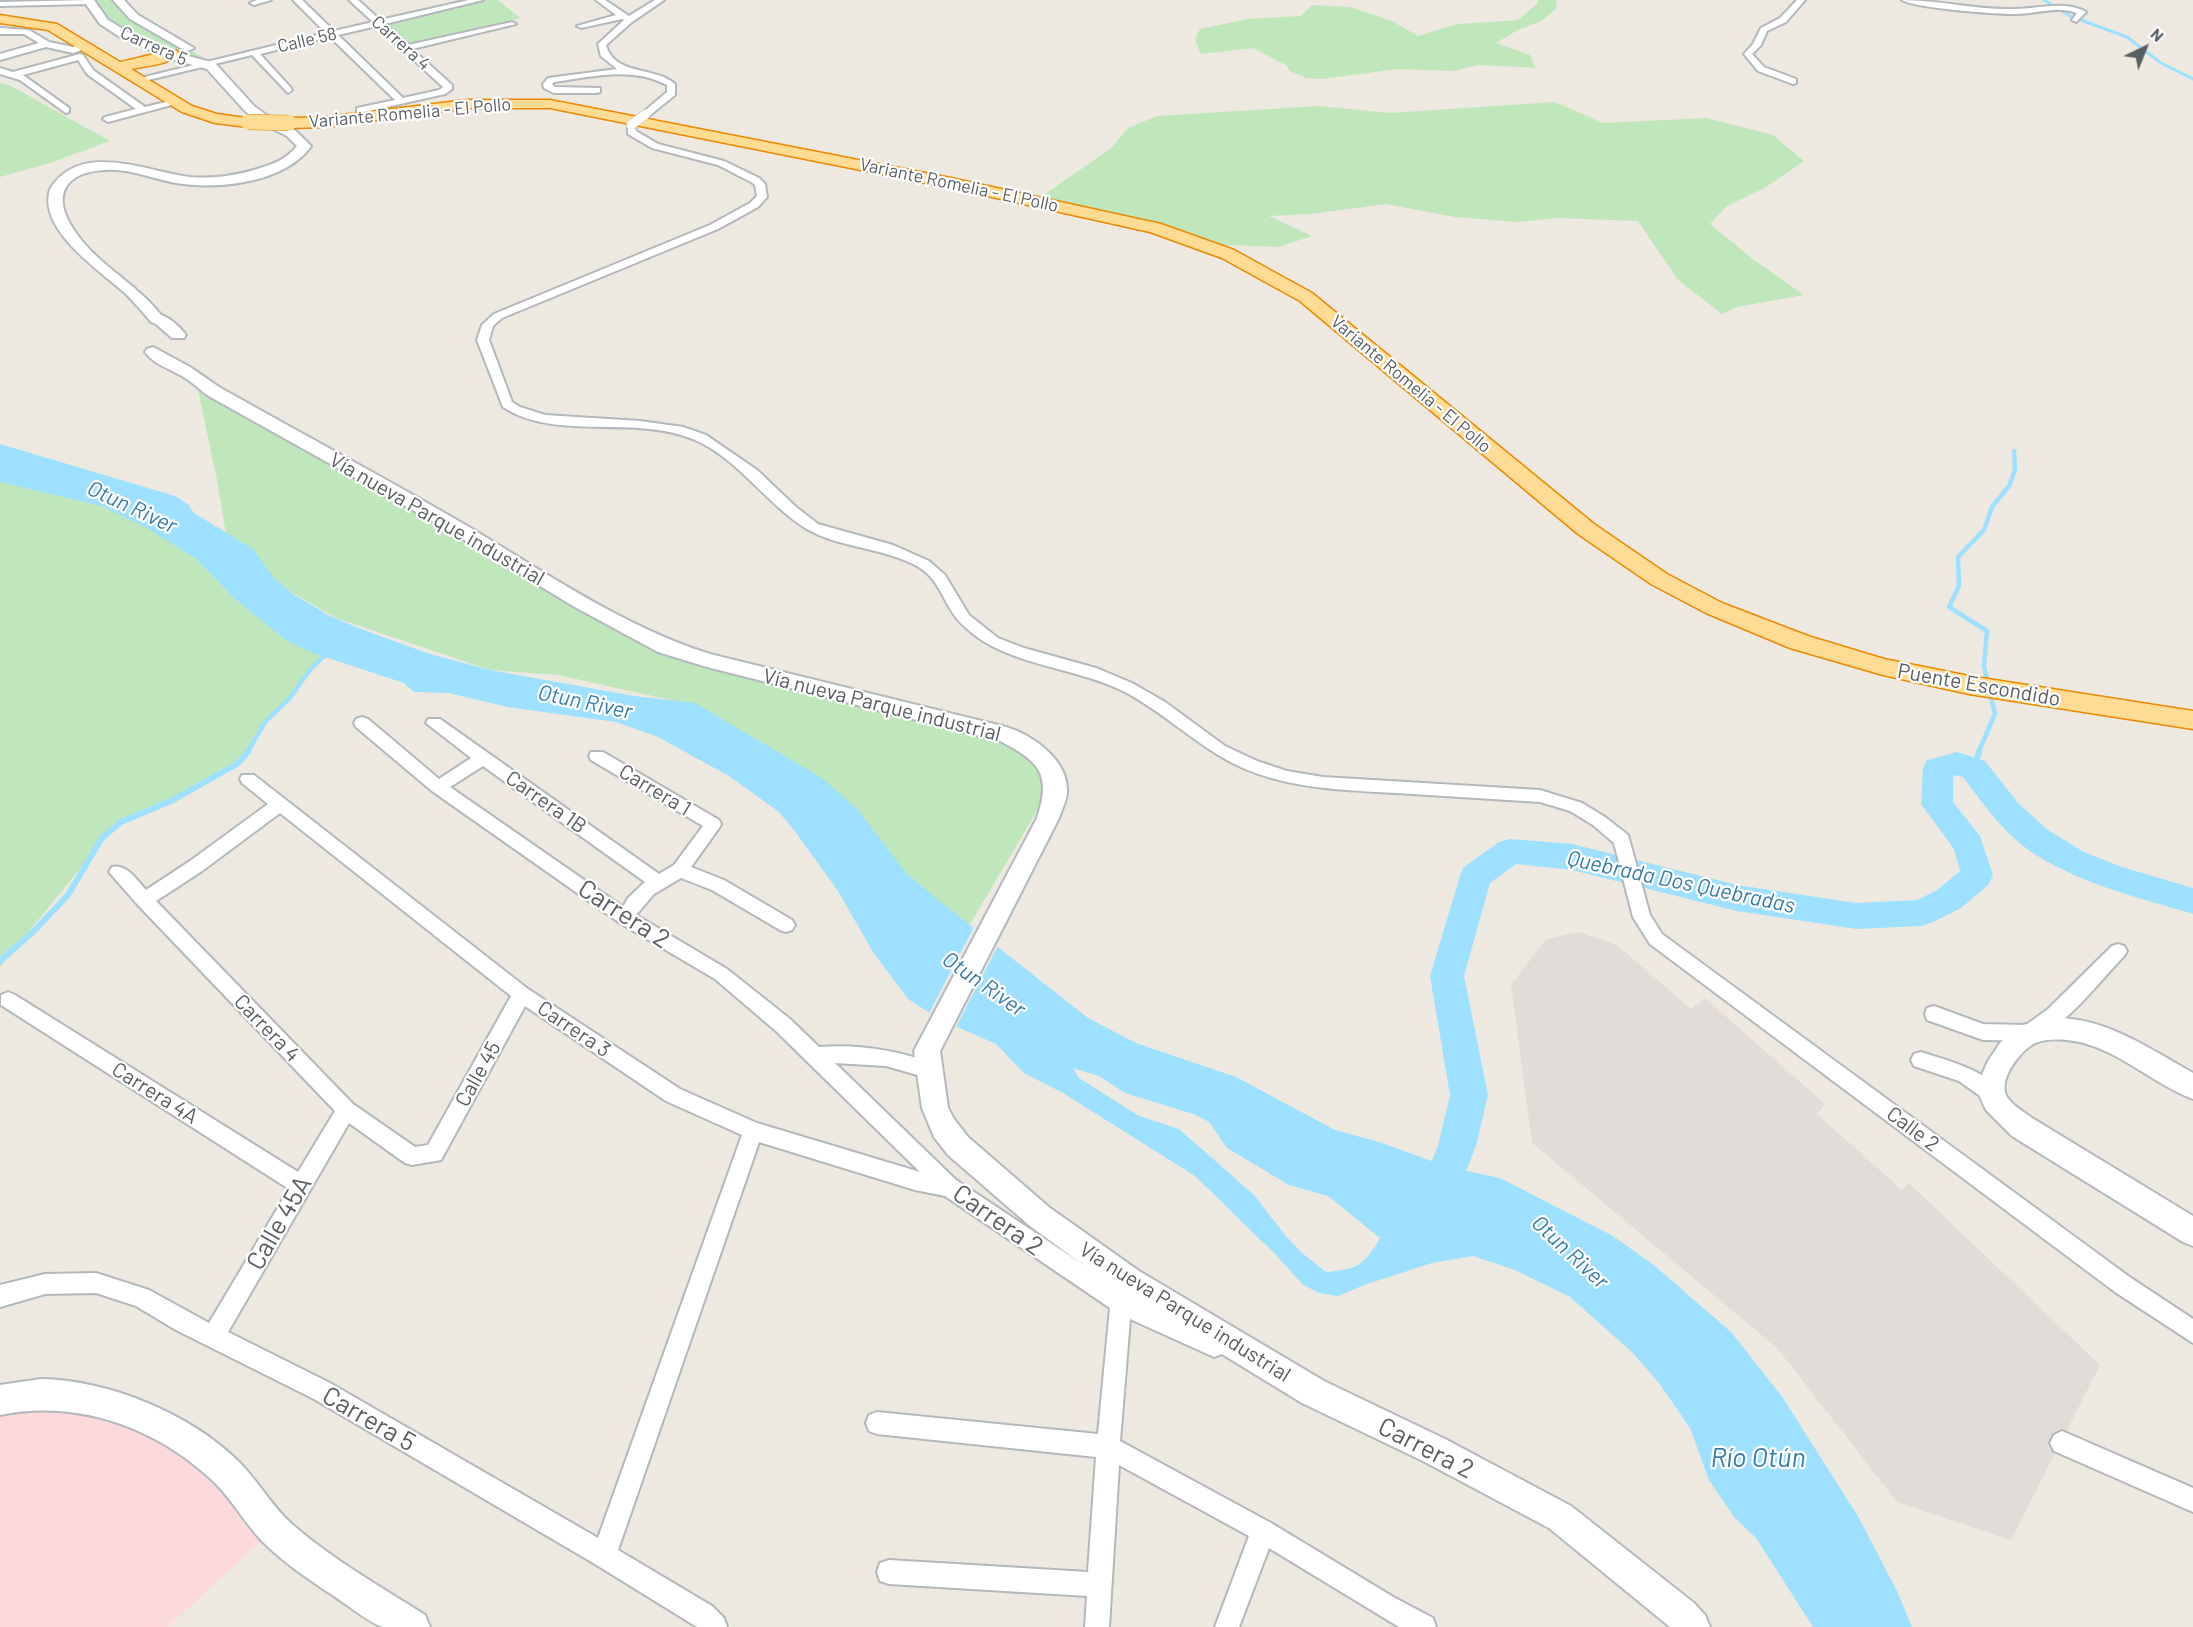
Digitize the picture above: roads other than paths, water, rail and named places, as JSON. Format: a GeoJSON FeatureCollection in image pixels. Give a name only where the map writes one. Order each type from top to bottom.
{"type":"FeatureCollection","features":[{"type":"Feature","properties":{"kind":"highway","name":"Variante Romelia - El Pollo"},"geometry":{"type":"LineString","coordinates":[[0,19],[52,27],[80,51],[120,69],[174,103],[199,114],[249,122],[325,122],[467,104],[550,104],[1076,209],[1185,237],[1249,264],[1306,297],[1391,365],[1541,494],[1632,561],[1714,608],[1818,649]]}},
{"type":"Feature","properties":{"kind":"highway"},"geometry":{"type":"LineString","coordinates":[[120,69],[153,62],[172,54]]}},
{"type":"Feature","properties":{"kind":"highway"},"geometry":{"type":"LineString","coordinates":[[120,69],[166,73]]}},
{"type":"Feature","properties":{"kind":"highway"},"geometry":{"type":"LineString","coordinates":[[152,90],[155,82],[166,73]]}},
{"type":"Feature","properties":{"kind":"highway","name":"Puente Escondido"},"geometry":{"type":"LineString","coordinates":[[1818,649],[1883,667],[1970,686],[2193,720]]}},
{"type":"Feature","properties":{"kind":"main road","name":"Carrera 5"},"geometry":{"type":"LineString","coordinates":[[118,0],[134,17],[207,64]]}},
{"type":"Feature","properties":{"kind":"main road","name":"Carrera 5"},"geometry":{"type":"LineString","coordinates":[[88,1],[105,24],[172,54],[207,64]]}},
{"type":"Feature","properties":{"kind":"main road"},"geometry":{"type":"LineString","coordinates":[[184,370],[184,363],[178,350],[179,339],[161,320],[156,319],[142,302],[82,252],[61,222],[54,196],[55,188],[78,172],[108,164],[194,182],[218,183],[244,179],[296,158],[304,146],[298,137],[246,108],[227,81],[207,64]]}},
{"type":"Feature","properties":{"kind":"main road"},"geometry":{"type":"LineString","coordinates":[[150,347],[147,325],[156,319]]}},
{"type":"Feature","properties":{"kind":"main road"},"geometry":{"type":"LineString","coordinates":[[150,347],[162,334],[179,339]]}},
{"type":"Feature","properties":{"kind":"main road","name":"Vía nueva Parque industrial"},"geometry":{"type":"LineString","coordinates":[[150,347],[167,363],[184,370],[213,391],[448,523],[580,601],[665,647],[707,660],[1006,735],[1025,744],[1043,760],[1056,789],[1048,818],[928,1061],[935,1108],[944,1128],[958,1146],[1012,1194],[1083,1250],[1129,1281],[1313,1392]]}},
{"type":"Feature","properties":{"kind":"main road"},"geometry":{"type":"LineString","coordinates":[[2193,1087],[2110,1041],[2090,1033],[2070,1029],[2029,1033],[2004,1056],[1993,1081],[1993,1096],[2009,1116],[2022,1127],[2193,1232]]}},
{"type":"Feature","properties":{"kind":"main road","name":"Carrera 2"},"geometry":{"type":"LineString","coordinates":[[1313,1392],[1434,1450],[1560,1517],[1683,1615],[1693,1627]]}},
{"type":"Feature","properties":{"kind":"main road"},"geometry":{"type":"LineString","coordinates":[[0,1400],[39,1393],[68,1394],[94,1399],[130,1411],[192,1443],[234,1480],[279,1534],[300,1552],[413,1627]]}},
{"type":"Feature","properties":{"kind":"street"},"geometry":{"type":"LineString","coordinates":[[254,3],[267,0]]}},
{"type":"Feature","properties":{"kind":"street"},"geometry":{"type":"LineString","coordinates":[[297,0],[400,100]]}},
{"type":"Feature","properties":{"kind":"street","name":"Carrera 4"},"geometry":{"type":"LineString","coordinates":[[353,0],[449,87],[442,92],[405,101],[400,100]]}},
{"type":"Feature","properties":{"kind":"street","name":"Calle 58"},"geometry":{"type":"LineString","coordinates":[[136,80],[479,0]]}},
{"type":"Feature","properties":{"kind":"street"},"geometry":{"type":"LineString","coordinates":[[600,0],[626,18]]}},
{"type":"Feature","properties":{"kind":"street"},"geometry":{"type":"LineString","coordinates":[[581,26],[626,18],[660,0]]}},
{"type":"Feature","properties":{"kind":"street"},"geometry":{"type":"LineString","coordinates":[[1793,81],[1774,76],[1757,67],[1748,54],[1757,45],[1764,30],[1783,20],[1801,0]]}},
{"type":"Feature","properties":{"kind":"street"},"geometry":{"type":"LineString","coordinates":[[1906,0],[1952,7],[2013,12],[2042,10],[2062,5],[2082,12],[2076,20]]}},
{"type":"Feature","properties":{"kind":"street"},"geometry":{"type":"LineString","coordinates":[[0,4],[88,1]]}},
{"type":"Feature","properties":{"kind":"street"},"geometry":{"type":"LineString","coordinates":[[626,18],[602,44],[603,51],[612,64],[630,70]]}},
{"type":"Feature","properties":{"kind":"street"},"geometry":{"type":"LineString","coordinates":[[407,48],[512,24]]}},
{"type":"Feature","properties":{"kind":"street"},"geometry":{"type":"LineString","coordinates":[[0,31],[26,32],[46,44],[80,51]]}},
{"type":"Feature","properties":{"kind":"street"},"geometry":{"type":"LineString","coordinates":[[0,57],[46,44]]}},
{"type":"Feature","properties":{"kind":"street"},"geometry":{"type":"LineString","coordinates":[[14,75],[80,51]]}},
{"type":"Feature","properties":{"kind":"street"},"geometry":{"type":"LineString","coordinates":[[80,51],[90,72],[144,111]]}},
{"type":"Feature","properties":{"kind":"street"},"geometry":{"type":"LineString","coordinates":[[254,52],[288,90]]}},
{"type":"Feature","properties":{"kind":"street"},"geometry":{"type":"LineString","coordinates":[[597,90],[554,90],[548,88],[547,84],[551,80],[630,70]]}},
{"type":"Feature","properties":{"kind":"street","name":"Calle 2"},"geometry":{"type":"LineString","coordinates":[[630,70],[666,80],[672,88],[668,99],[631,125],[631,132],[655,146],[722,163],[760,184],[762,197],[754,205],[714,227],[498,316],[488,326],[483,340],[507,404],[516,411],[544,419],[640,425],[683,431],[702,438],[752,473],[791,510],[813,527],[894,550],[924,564],[940,578],[964,618],[993,641],[1019,652],[1091,672],[1127,687],[1160,706],[1220,750],[1251,765],[1286,777],[1323,783],[1540,796],[1576,807],[1599,821],[1622,840],[1642,917],[1656,939],[2123,1285],[2193,1332]]}},
{"type":"Feature","properties":{"kind":"street"},"geometry":{"type":"LineString","coordinates":[[0,71],[23,78],[66,110]]}},
{"type":"Feature","properties":{"kind":"street"},"geometry":{"type":"LineString","coordinates":[[360,110],[400,100]]}},
{"type":"Feature","properties":{"kind":"street"},"geometry":{"type":"LineString","coordinates":[[108,119],[174,103]]}},
{"type":"Feature","properties":{"kind":"street","name":"Carrera 2"},"geometry":{"type":"LineString","coordinates":[[362,723],[438,787],[626,918],[721,974],[783,1025],[950,1187],[1120,1303],[1313,1392]]}},
{"type":"Feature","properties":{"kind":"street","name":"Carrera 1B"},"geometry":{"type":"LineString","coordinates":[[434,723],[658,882]]}},
{"type":"Feature","properties":{"kind":"street","name":"Carrera 1"},"geometry":{"type":"LineString","coordinates":[[597,756],[713,824],[680,870]]}},
{"type":"Feature","properties":{"kind":"street"},"geometry":{"type":"LineString","coordinates":[[438,787],[483,758]]}},
{"type":"Feature","properties":{"kind":"street","name":"Carrera 3"},"geometry":{"type":"LineString","coordinates":[[248,779],[522,994],[673,1095],[753,1131],[915,1181],[950,1187]]}},
{"type":"Feature","properties":{"kind":"street"},"geometry":{"type":"LineString","coordinates":[[144,900],[196,866],[280,804]]}},
{"type":"Feature","properties":{"kind":"street"},"geometry":{"type":"LineString","coordinates":[[626,918],[634,903],[658,882],[680,870],[718,885],[786,925]]}},
{"type":"Feature","properties":{"kind":"street","name":"Carrera 4"},"geometry":{"type":"LineString","coordinates":[[118,872],[346,1110],[412,1156],[434,1154]]}},
{"type":"Feature","properties":{"kind":"street"},"geometry":{"type":"LineString","coordinates":[[1934,1014],[1983,1032],[2029,1033],[2055,1016],[2118,951]]}},
{"type":"Feature","properties":{"kind":"street","name":"Calle 45"},"geometry":{"type":"LineString","coordinates":[[434,1154],[522,994]]}},
{"type":"Feature","properties":{"kind":"street","name":"Carrera 4A"},"geometry":{"type":"LineString","coordinates":[[8,1000],[301,1185]]}},
{"type":"Feature","properties":{"kind":"street"},"geometry":{"type":"LineString","coordinates":[[814,1056],[865,1054],[928,1061]]}},
{"type":"Feature","properties":{"kind":"street"},"geometry":{"type":"LineString","coordinates":[[1921,1060],[1965,1075],[1993,1096]]}},
{"type":"Feature","properties":{"kind":"street","name":"Calle 45A"},"geometry":{"type":"LineString","coordinates":[[213,1337],[346,1110]]}},
{"type":"Feature","properties":{"kind":"street"},"geometry":{"type":"LineString","coordinates":[[604,1555],[753,1131]]}},
{"type":"Feature","properties":{"kind":"street","name":"Carrera 5"},"geometry":{"type":"LineString","coordinates":[[0,1296],[45,1284],[96,1283],[141,1297],[213,1337],[322,1391],[604,1555],[703,1616],[715,1627]]}},
{"type":"Feature","properties":{"kind":"street"},"geometry":{"type":"LineString","coordinates":[[1097,1627],[1120,1303]]}},
{"type":"Feature","properties":{"kind":"street"},"geometry":{"type":"LineString","coordinates":[[877,1423],[1108,1447],[1263,1531],[1386,1607],[1424,1627]]}},
{"type":"Feature","properties":{"kind":"street"},"geometry":{"type":"LineString","coordinates":[[2062,1443],[2193,1500]]}},
{"type":"Feature","properties":{"kind":"street"},"geometry":{"type":"LineString","coordinates":[[1227,1627],[1263,1531]]}},
{"type":"Feature","properties":{"kind":"street"},"geometry":{"type":"LineString","coordinates":[[889,1572],[1100,1585]]}},
{"type":"Feature","properties":{"kind":"water","name":"Río Otún"},"geometry":{"type":"Polygon","coordinates":[[[0,444],[175,496],[189,505],[194,513],[253,549],[274,578],[293,594],[330,616],[361,629],[427,653],[490,670],[634,696],[695,703],[822,778],[858,810],[906,873],[1088,1018],[1136,1043],[1236,1077],[1335,1130],[1382,1143],[1448,1167],[1500,1178],[1613,1236],[1655,1266],[1732,1333],[1783,1398],[1859,1518],[1897,1591],[1912,1627],[1813,1627],[1756,1538],[1734,1517],[1709,1480],[1690,1428],[1659,1383],[1633,1353],[1570,1297],[1515,1270],[1473,1256],[1432,1263],[1338,1296],[1319,1293],[1303,1285],[1276,1255],[1195,1176],[1063,1093],[1024,1073],[996,1044],[939,1019],[908,999],[873,952],[838,891],[794,830],[779,812],[729,776],[658,737],[616,722],[507,707],[449,693],[414,692],[404,683],[310,652],[286,640],[235,599],[196,559],[147,528],[101,506],[0,482],[0,444]],[[1073,1068],[1079,1078],[1139,1116],[1179,1129],[1254,1195],[1285,1235],[1302,1253],[1326,1272],[1359,1264],[1369,1255],[1380,1238],[1328,1196],[1289,1185],[1227,1148],[1209,1122],[1193,1114],[1125,1093],[1099,1076],[1073,1068]]]}},
{"type":"Feature","properties":{"kind":"waterway"},"geometry":{"type":"LineString","coordinates":[[2044,0],[2070,16],[2127,37],[2161,63],[2193,79]]}},
{"type":"Feature","properties":{"kind":"waterway"},"geometry":{"type":"LineString","coordinates":[[1988,684],[1984,666],[1987,631],[1949,607],[1959,586],[1958,557],[1984,530],[1992,507],[2009,486],[2015,470],[2014,451]]}},
{"type":"Feature","properties":{"kind":"waterway"},"geometry":{"type":"LineString","coordinates":[[247,753],[265,722],[289,699],[310,670],[329,651]]}},
{"type":"Feature","properties":{"kind":"waterway"},"geometry":{"type":"LineString","coordinates":[[1978,753],[1995,714],[1990,693]]}},
{"type":"Feature","properties":{"kind":"waterway"},"geometry":{"type":"LineString","coordinates":[[0,961],[33,932],[68,895],[102,838],[121,822],[173,800],[237,764],[248,752]]}},
{"type":"Feature","properties":{"kind":"waterway"},"geometry":{"type":"LineString","coordinates":[[1974,769],[1979,752]]}},
{"type":"Feature","properties":{"kind":"waterway","name":"Quebrada Dos Quebradas"},"geometry":{"type":"LineString","coordinates":[[1435,1200],[1457,1146],[1469,1095],[1447,976],[1476,876],[1510,851],[1572,857],[1737,898],[1856,916],[1921,913],[1949,899],[1977,875],[1969,845],[1937,804],[1938,768],[1957,763],[1974,769],[2008,812],[2037,839],[2073,861],[2114,877],[2193,901]]}},
{"type":"Feature","properties":{"kind":"water label","name":"Otun River"},"geometry":{"type":"Point","coordinates":[132,507]}},
{"type":"Feature","properties":{"kind":"water label","name":"Otun River"},"geometry":{"type":"Point","coordinates":[585,702]}},
{"type":"Feature","properties":{"kind":"water label","name":"Otun River"},"geometry":{"type":"Point","coordinates":[984,984]}},
{"type":"Feature","properties":{"kind":"water label","name":"Otun River"},"geometry":{"type":"Point","coordinates":[1570,1252]}}]}
